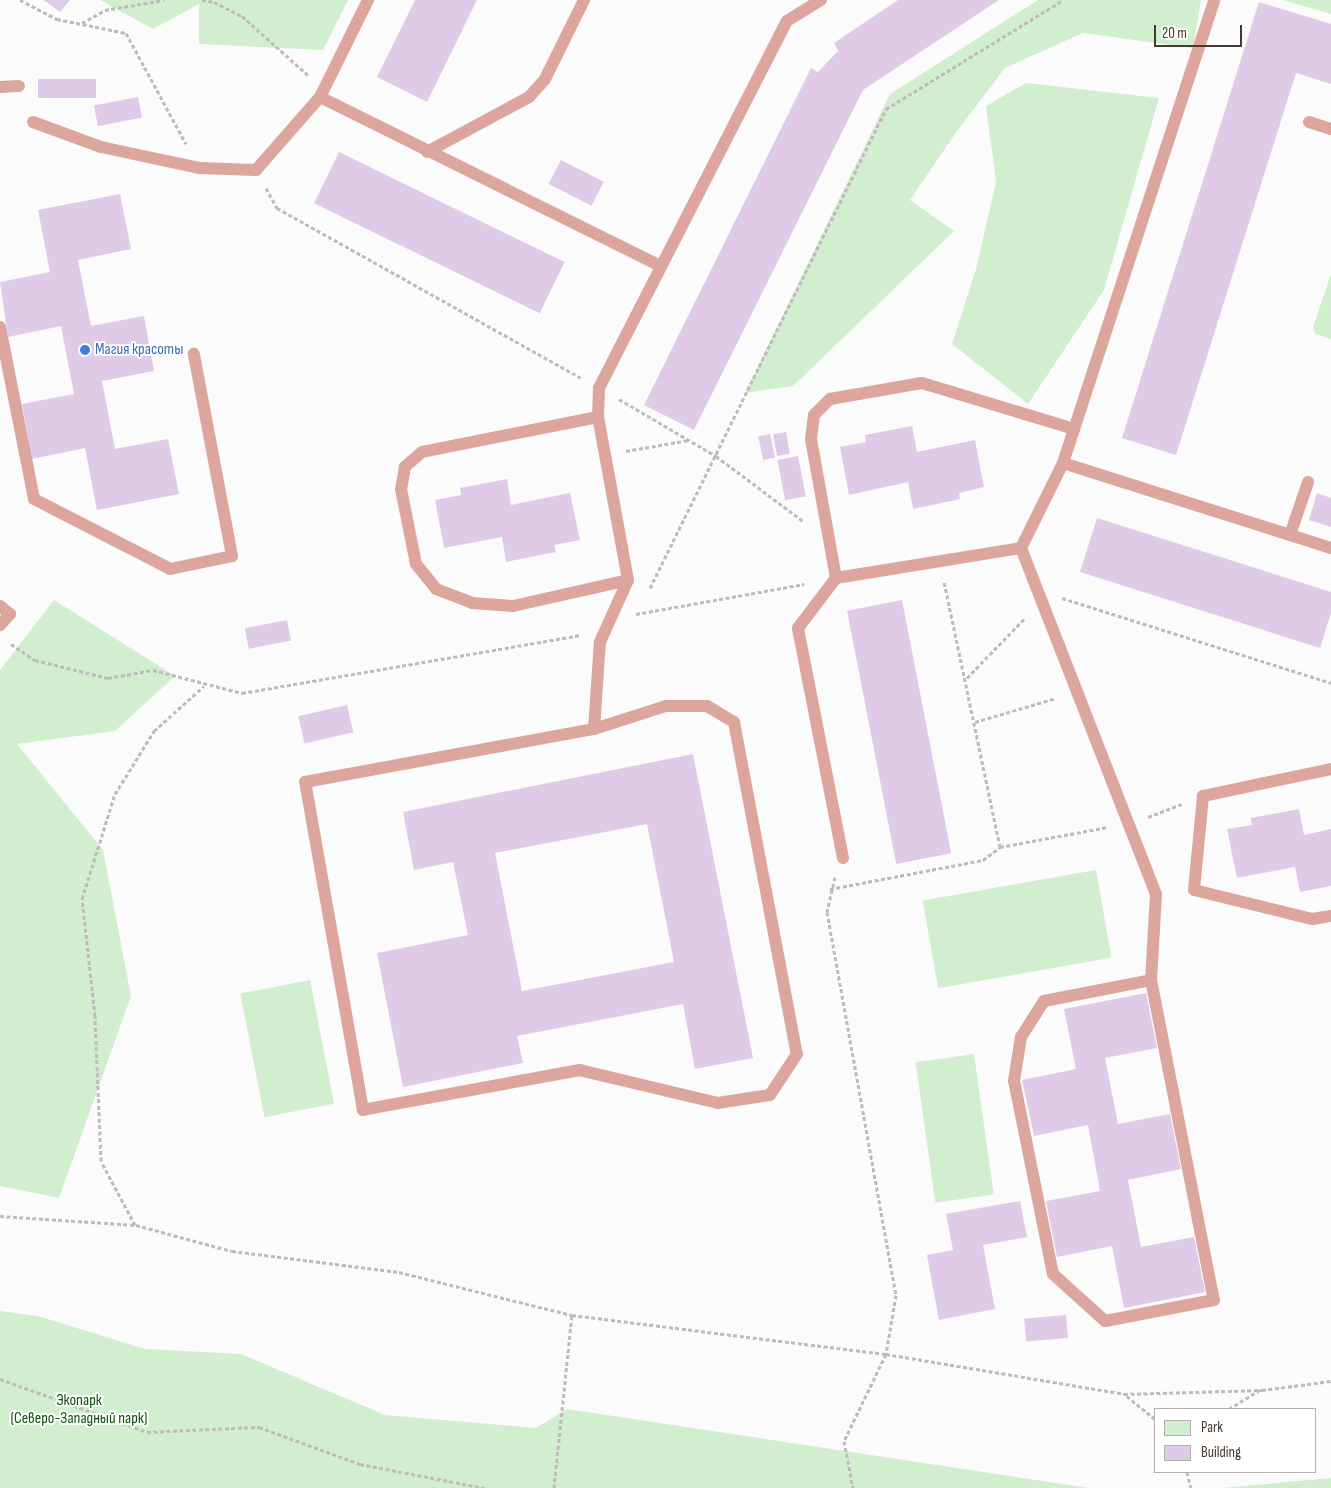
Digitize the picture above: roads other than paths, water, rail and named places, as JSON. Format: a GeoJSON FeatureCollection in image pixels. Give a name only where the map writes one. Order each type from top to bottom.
{"type":"FeatureCollection","features":[{"type":"Feature","properties":{"kind":"lane"},"geometry":{"type":"LineString","coordinates":[[33,122],[101,147],[199,168],[256,170],[322,93],[368,0]]}},
{"type":"Feature","properties":{"kind":"lane"},"geometry":{"type":"LineString","coordinates":[[427,152],[529,97],[545,79],[584,0]]}},
{"type":"Feature","properties":{"kind":"lane"},"geometry":{"type":"LineString","coordinates":[[594,729],[600,642],[628,580],[598,418],[599,388],[787,21],[821,0]]}},
{"type":"Feature","properties":{"kind":"lane"},"geometry":{"type":"LineString","coordinates":[[1150,980],[1044,1001],[1021,1036],[1014,1080],[1053,1274],[1105,1321],[1214,1300],[1150,980],[1156,894],[1079,692],[1021,548],[1063,463],[1214,0]]}},
{"type":"Feature","properties":{"kind":"lane"},"geometry":{"type":"LineString","coordinates":[[0,87],[19,86]]}},
{"type":"Feature","properties":{"kind":"lane"},"geometry":{"type":"LineString","coordinates":[[322,93],[427,152],[660,266]]}},
{"type":"Feature","properties":{"kind":"lane"},"geometry":{"type":"LineString","coordinates":[[1309,122],[1331,129]]}},
{"type":"Feature","properties":{"kind":"lane"},"geometry":{"type":"LineString","coordinates":[[0,327],[34,498],[170,569],[232,556],[194,354]]}},
{"type":"Feature","properties":{"kind":"lane"},"geometry":{"type":"LineString","coordinates":[[836,578],[812,439],[814,415],[830,399],[922,383],[1074,429]]}},
{"type":"Feature","properties":{"kind":"lane"},"geometry":{"type":"LineString","coordinates":[[598,418],[422,452],[405,467],[401,489],[416,564],[436,589],[472,603],[513,606],[628,580]]}},
{"type":"Feature","properties":{"kind":"lane"},"geometry":{"type":"LineString","coordinates":[[1063,463],[1331,548]]}},
{"type":"Feature","properties":{"kind":"lane"},"geometry":{"type":"LineString","coordinates":[[1290,535],[1308,482]]}},
{"type":"Feature","properties":{"kind":"lane"},"geometry":{"type":"LineString","coordinates":[[843,858],[798,628],[836,578],[1021,548]]}},
{"type":"Feature","properties":{"kind":"lane"},"geometry":{"type":"LineString","coordinates":[[0,606],[10,614],[0,626]]}},
{"type":"Feature","properties":{"kind":"lane"},"geometry":{"type":"LineString","coordinates":[[666,706],[707,706],[734,722],[797,1054],[770,1094],[718,1103],[580,1070],[363,1110],[305,782],[594,729],[666,706]]}},
{"type":"Feature","properties":{"kind":"lane"},"geometry":{"type":"LineString","coordinates":[[1331,769],[1203,796],[1194,890],[1312,919],[1331,916]]}},
{"type":"Feature","properties":{"kind":"place","name":"Магия красоты"},"geometry":{"type":"Point","coordinates":[85,350]}},
{"type":"Feature","properties":{"kind":"park label","name":"Экопарк (Северо-Западный парк)"},"geometry":{"type":"Point","coordinates":[79,1410]}}]}
